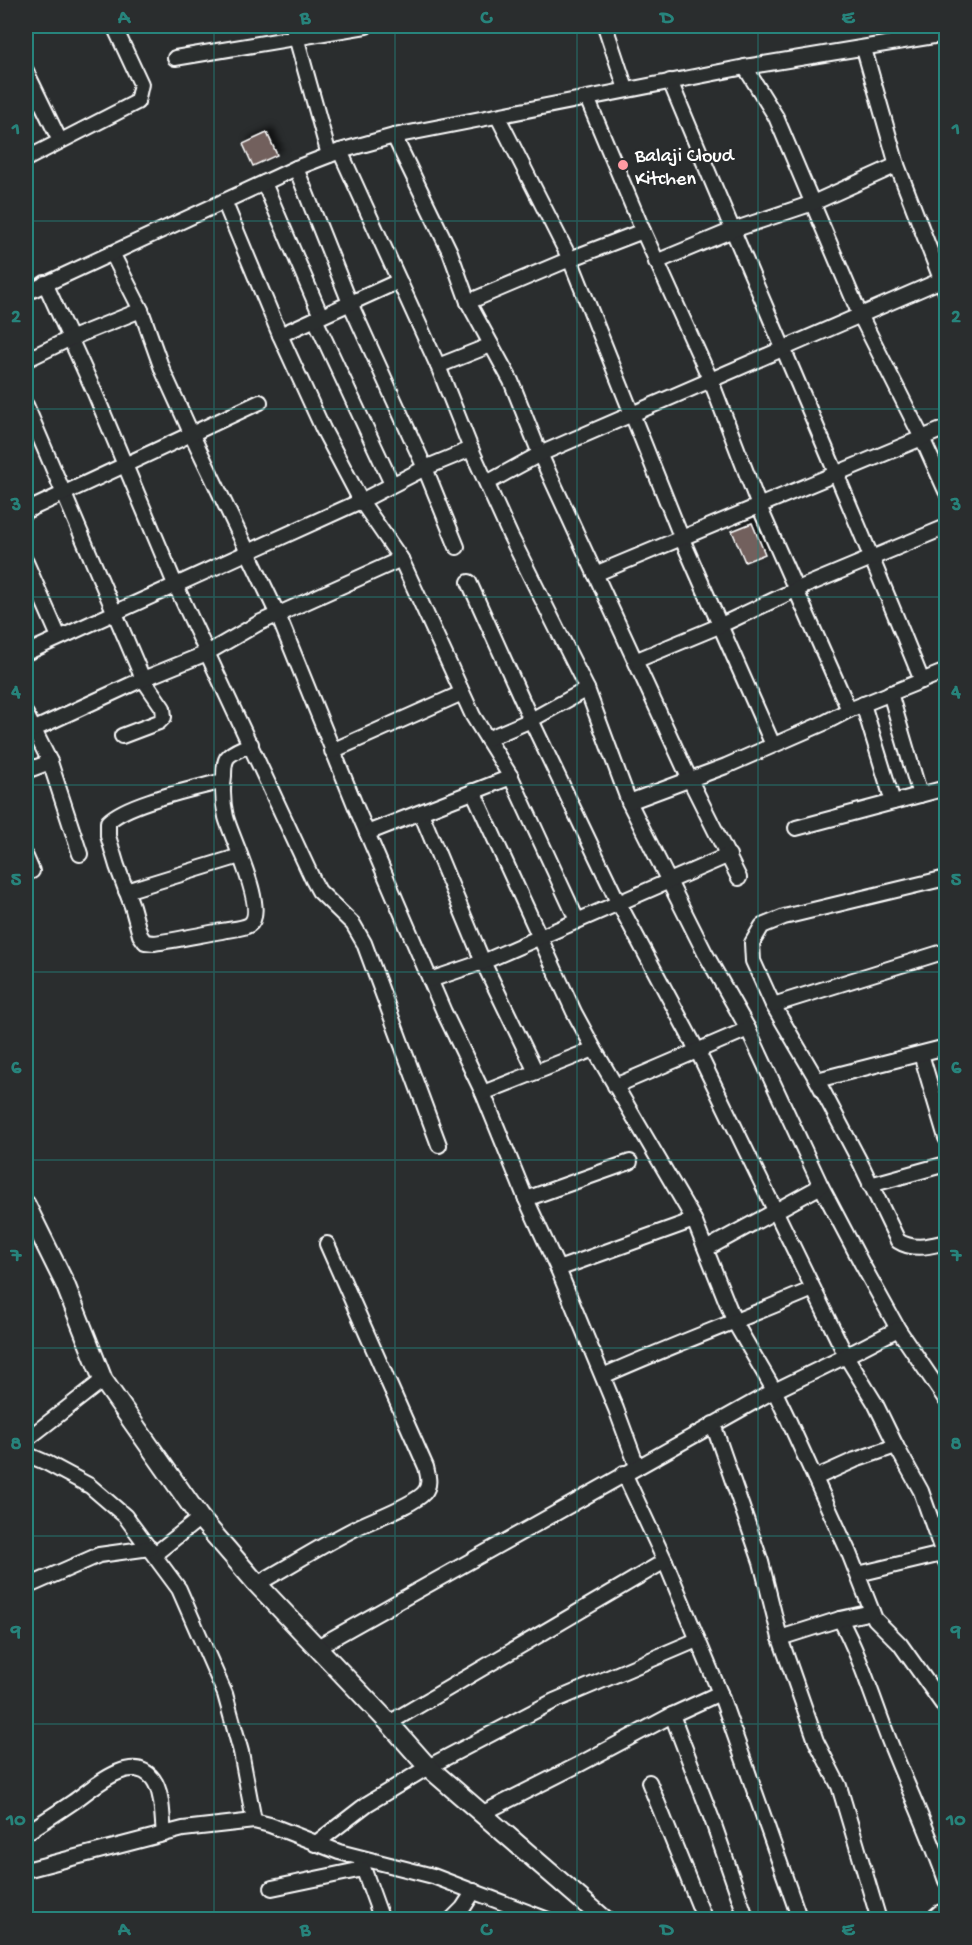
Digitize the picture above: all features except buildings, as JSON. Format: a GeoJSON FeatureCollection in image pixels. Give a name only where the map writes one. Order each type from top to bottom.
{"type":"FeatureCollection","features":[{"type":"Feature","properties":{"kind":"main road"},"geometry":{"type":"LineString","coordinates":[[27,1211],[65,1284],[103,1380],[200,1518],[257,1584],[428,1767],[605,1920]]}},
{"type":"Feature","properties":{"kind":"street"},"geometry":{"type":"LineString","coordinates":[[26,159],[137,102],[141,84],[114,26]]}},
{"type":"Feature","properties":{"kind":"street"},"geometry":{"type":"LineString","coordinates":[[175,58],[294,31],[366,26]]}},
{"type":"Feature","properties":{"kind":"street"},"geometry":{"type":"LineString","coordinates":[[606,26],[626,89]]}},
{"type":"Feature","properties":{"kind":"street"},"geometry":{"type":"LineString","coordinates":[[294,31],[334,153],[399,281],[520,556],[587,689],[629,802],[705,953],[748,1029],[821,1186],[898,1329],[946,1400]]}},
{"type":"Feature","properties":{"kind":"street"},"geometry":{"type":"LineString","coordinates":[[26,293],[296,168],[334,153],[394,136],[745,67],[946,34]]}},
{"type":"Feature","properties":{"kind":"street"},"geometry":{"type":"LineString","coordinates":[[487,483],[540,454],[631,414],[860,315],[945,284],[897,165],[864,49]]}},
{"type":"Feature","properties":{"kind":"street"},"geometry":{"type":"LineString","coordinates":[[745,67],[776,117],[860,315],[946,491]]}},
{"type":"Feature","properties":{"kind":"street"},"geometry":{"type":"LineString","coordinates":[[26,71],[60,141]]}},
{"type":"Feature","properties":{"kind":"street"},"geometry":{"type":"LineString","coordinates":[[670,81],[873,558],[922,681]]}},
{"type":"Feature","properties":{"kind":"street"},"geometry":{"type":"LineString","coordinates":[[587,98],[656,262],[711,381],[759,506],[795,591],[849,710]]}},
{"type":"Feature","properties":{"kind":"street"},"geometry":{"type":"LineString","coordinates":[[498,117],[570,259],[682,538],[773,745]]}},
{"type":"Feature","properties":{"kind":"street"},"geometry":{"type":"LineString","coordinates":[[394,136],[450,252],[468,302],[511,381],[540,454],[637,660],[690,780],[739,879]]}},
{"type":"Feature","properties":{"kind":"street"},"geometry":{"type":"LineString","coordinates":[[656,262],[733,230],[813,202],[897,165]]}},
{"type":"Feature","properties":{"kind":"street"},"geometry":{"type":"LineString","coordinates":[[296,168],[350,303],[425,468],[457,547]]}},
{"type":"Feature","properties":{"kind":"street"},"geometry":{"type":"LineString","coordinates":[[264,183],[318,318],[392,484]]}},
{"type":"Feature","properties":{"kind":"street"},"geometry":{"type":"LineString","coordinates":[[224,201],[280,335],[323,429],[361,501],[401,560],[472,716],[512,777],[577,920]]}},
{"type":"Feature","properties":{"kind":"street"},"geometry":{"type":"LineString","coordinates":[[468,302],[643,231]]}},
{"type":"Feature","properties":{"kind":"street"},"geometry":{"type":"LineString","coordinates":[[112,253],[141,310],[162,369],[192,435],[278,615],[367,833],[430,980],[483,1093],[525,1199],[558,1269],[603,1376],[637,1466]]}},
{"type":"Feature","properties":{"kind":"street"},"geometry":{"type":"LineString","coordinates":[[280,335],[399,281]]}},
{"type":"Feature","properties":{"kind":"street"},"geometry":{"type":"LineString","coordinates":[[45,284],[94,391],[207,653],[313,880],[319,891],[354,924],[364,944],[439,1145]]}},
{"type":"Feature","properties":{"kind":"street"},"geometry":{"type":"LineString","coordinates":[[26,360],[69,339],[141,310]]}},
{"type":"Feature","properties":{"kind":"street"},"geometry":{"type":"LineString","coordinates":[[438,366],[490,345]]}},
{"type":"Feature","properties":{"kind":"street"},"geometry":{"type":"LineString","coordinates":[[26,511],[260,402]]}},
{"type":"Feature","properties":{"kind":"street"},"geometry":{"type":"LineString","coordinates":[[26,405],[143,679],[163,708],[164,717],[159,722],[122,736]]}},
{"type":"Feature","properties":{"kind":"street"},"geometry":{"type":"LineString","coordinates":[[595,574],[946,428]]}},
{"type":"Feature","properties":{"kind":"street"},"geometry":{"type":"LineString","coordinates":[[26,652],[361,501],[425,468],[471,449]]}},
{"type":"Feature","properties":{"kind":"street"},"geometry":{"type":"LineString","coordinates":[[637,660],[946,527]]}},
{"type":"Feature","properties":{"kind":"street"},"geometry":{"type":"LineString","coordinates":[[30,731],[143,679],[207,653],[259,623],[401,560]]}},
{"type":"Feature","properties":{"kind":"street"},"geometry":{"type":"LineString","coordinates":[[26,562],[59,637]]}},
{"type":"Feature","properties":{"kind":"street"},"geometry":{"type":"LineString","coordinates":[[469,582],[531,720],[618,902],[698,1052],[846,1356],[875,1403],[921,1491],[946,1556],[858,1574]]}},
{"type":"Feature","properties":{"kind":"street"},"geometry":{"type":"LineString","coordinates":[[629,802],[690,780],[863,704],[946,671]]}},
{"type":"Feature","properties":{"kind":"street"},"geometry":{"type":"LineString","coordinates":[[487,739],[531,720],[587,689]]}},
{"type":"Feature","properties":{"kind":"street"},"geometry":{"type":"LineString","coordinates":[[332,751],[462,693]]}},
{"type":"Feature","properties":{"kind":"street"},"geometry":{"type":"LineString","coordinates":[[890,693],[920,795]]}},
{"type":"Feature","properties":{"kind":"street"},"geometry":{"type":"LineString","coordinates":[[863,704],[893,802]]}},
{"type":"Feature","properties":{"kind":"street"},"geometry":{"type":"LineString","coordinates":[[26,714],[30,731],[50,762],[80,854]]}},
{"type":"Feature","properties":{"kind":"street"},"geometry":{"type":"LineString","coordinates":[[223,781],[135,806],[114,816],[108,822],[108,836],[140,935],[145,942],[154,944],[248,925],[254,919],[256,910],[247,874],[226,816],[223,781],[231,754],[251,744]]}},
{"type":"Feature","properties":{"kind":"street"},"geometry":{"type":"LineString","coordinates":[[26,771],[50,762]]}},
{"type":"Feature","properties":{"kind":"street"},"geometry":{"type":"LineString","coordinates":[[367,833],[512,777]]}},
{"type":"Feature","properties":{"kind":"street"},"geometry":{"type":"LineString","coordinates":[[796,828],[946,788]]}},
{"type":"Feature","properties":{"kind":"street"},"geometry":{"type":"LineString","coordinates":[[473,791],[539,937],[594,1049],[694,1220],[735,1323],[774,1390],[858,1574],[875,1619],[900,1644],[946,1709]]}},
{"type":"Feature","properties":{"kind":"street"},"geometry":{"type":"LineString","coordinates":[[421,813],[483,962],[536,1072]]}},
{"type":"Feature","properties":{"kind":"street"},"geometry":{"type":"LineString","coordinates":[[430,980],[483,962],[729,855]]}},
{"type":"Feature","properties":{"kind":"street"},"geometry":{"type":"LineString","coordinates":[[126,891],[240,856]]}},
{"type":"Feature","properties":{"kind":"street"},"geometry":{"type":"LineString","coordinates":[[26,857],[32,871]]}},
{"type":"Feature","properties":{"kind":"street"},"geometry":{"type":"LineString","coordinates":[[946,878],[784,917],[762,926],[752,943],[753,960],[774,1005],[817,1080],[898,1241],[908,1248],[946,1242]]}},
{"type":"Feature","properties":{"kind":"street"},"geometry":{"type":"LineString","coordinates":[[774,1005],[946,951]]}},
{"type":"Feature","properties":{"kind":"street"},"geometry":{"type":"LineString","coordinates":[[615,1086],[748,1029]]}},
{"type":"Feature","properties":{"kind":"street"},"geometry":{"type":"LineString","coordinates":[[817,1080],[946,1047]]}},
{"type":"Feature","properties":{"kind":"street"},"geometry":{"type":"LineString","coordinates":[[483,1093],[594,1049]]}},
{"type":"Feature","properties":{"kind":"street"},"geometry":{"type":"LineString","coordinates":[[921,1054],[946,1138]]}},
{"type":"Feature","properties":{"kind":"street"},"geometry":{"type":"LineString","coordinates":[[525,1199],[630,1162]]}},
{"type":"Feature","properties":{"kind":"street"},"geometry":{"type":"LineString","coordinates":[[870,1185],[946,1164]]}},
{"type":"Feature","properties":{"kind":"street"},"geometry":{"type":"LineString","coordinates":[[706,1249],[821,1186]]}},
{"type":"Feature","properties":{"kind":"street"},"geometry":{"type":"LineString","coordinates":[[558,1269],[694,1220]]}},
{"type":"Feature","properties":{"kind":"street"},"geometry":{"type":"LineString","coordinates":[[257,1584],[356,1528],[410,1501],[423,1493],[428,1486],[429,1477],[426,1467],[327,1244]]}},
{"type":"Feature","properties":{"kind":"street"},"geometry":{"type":"LineString","coordinates":[[603,1376],[673,1345],[735,1323],[813,1289]]}},
{"type":"Feature","properties":{"kind":"street"},"geometry":{"type":"LineString","coordinates":[[317,1647],[774,1390],[898,1329]]}},
{"type":"Feature","properties":{"kind":"street"},"geometry":{"type":"LineString","coordinates":[[26,1440],[103,1380]]}},
{"type":"Feature","properties":{"kind":"street"},"geometry":{"type":"LineString","coordinates":[[713,1424],[762,1562],[780,1638],[816,1741],[839,1786],[879,1920]]}},
{"type":"Feature","properties":{"kind":"street"},"geometry":{"type":"LineString","coordinates":[[815,1478],[855,1460],[896,1446]]}},
{"type":"Feature","properties":{"kind":"street"},"geometry":{"type":"LineString","coordinates":[[26,1454],[90,1486],[125,1516],[179,1589],[225,1694],[241,1752],[254,1821]]}},
{"type":"Feature","properties":{"kind":"street"},"geometry":{"type":"LineString","coordinates":[[624,1473],[665,1561],[720,1693],[800,1920]]}},
{"type":"Feature","properties":{"kind":"street"},"geometry":{"type":"LineString","coordinates":[[26,1587],[99,1555],[152,1551],[200,1518]]}},
{"type":"Feature","properties":{"kind":"street"},"geometry":{"type":"LineString","coordinates":[[389,1723],[665,1561]]}},
{"type":"Feature","properties":{"kind":"street"},"geometry":{"type":"LineString","coordinates":[[780,1638],[840,1619],[872,1612]]}},
{"type":"Feature","properties":{"kind":"street"},"geometry":{"type":"LineString","coordinates":[[840,1619],[854,1646],[887,1736],[917,1804],[946,1881]]}},
{"type":"Feature","properties":{"kind":"street"},"geometry":{"type":"LineString","coordinates":[[315,1844],[368,1804],[428,1767],[554,1701],[697,1640]]}},
{"type":"Feature","properties":{"kind":"street"},"geometry":{"type":"LineString","coordinates":[[483,1813],[672,1715],[720,1693]]}},
{"type":"Feature","properties":{"kind":"street"},"geometry":{"type":"LineString","coordinates":[[672,1715],[747,1920]]}},
{"type":"Feature","properties":{"kind":"street"},"geometry":{"type":"LineString","coordinates":[[26,1833],[90,1791],[107,1777],[137,1769],[146,1772],[154,1780],[158,1791],[164,1834]]}},
{"type":"Feature","properties":{"kind":"street"},"geometry":{"type":"LineString","coordinates":[[648,1782],[705,1920]]}},
{"type":"Feature","properties":{"kind":"street"},"geometry":{"type":"LineString","coordinates":[[26,1870],[183,1829],[254,1821],[279,1828],[361,1863],[433,1876],[548,1920]]}},
{"type":"Feature","properties":{"kind":"street"},"geometry":{"type":"LineString","coordinates":[[272,1888],[361,1863]]}},
{"type":"Feature","properties":{"kind":"street"},"geometry":{"type":"LineString","coordinates":[[361,1863],[382,1920]]}},
{"type":"Feature","properties":{"kind":"street"},"geometry":{"type":"LineString","coordinates":[[451,1920],[463,1908],[474,1891]]}},
{"type":"Feature","properties":{"kind":"street"},"geometry":{"type":"LineString","coordinates":[[931,1920],[939,1912],[946,1910]]}},
{"type":"Feature","properties":{"kind":"place","name":"Balaji Cloud Kitchen"},"geometry":{"type":"Point","coordinates":[623,165]}}]}
